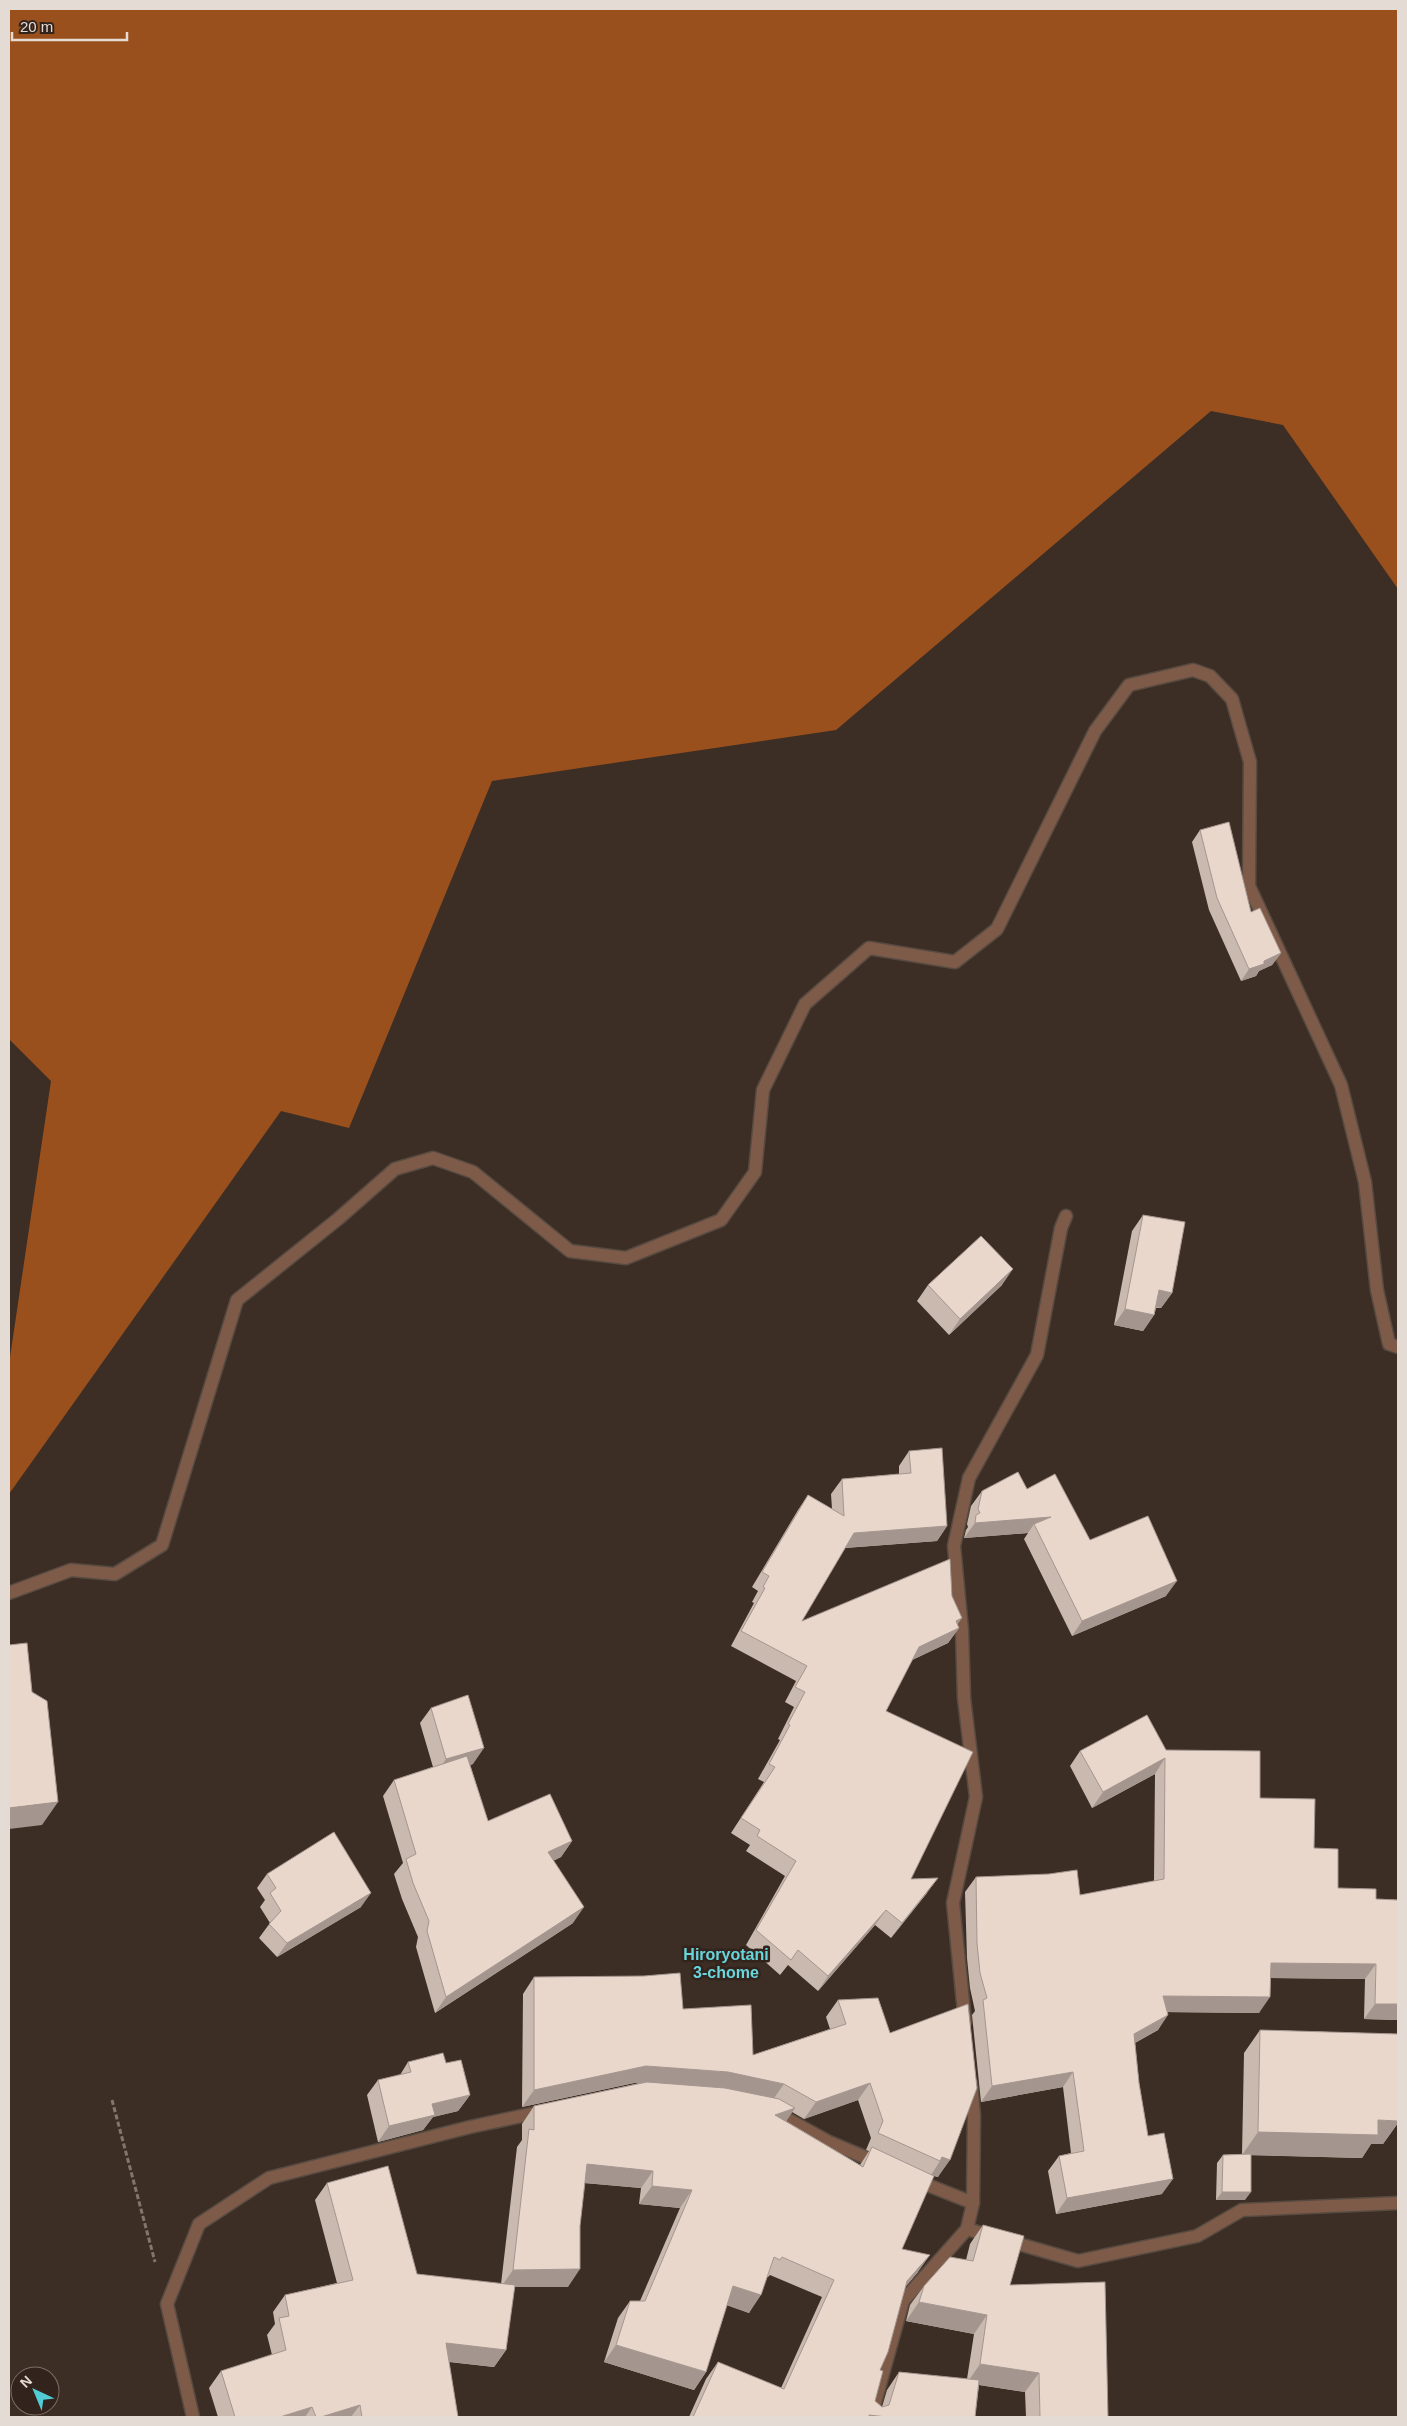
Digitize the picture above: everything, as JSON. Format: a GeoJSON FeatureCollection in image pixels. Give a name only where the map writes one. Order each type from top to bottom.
{"type":"FeatureCollection","features":[{"type":"Feature","properties":{"kind":"street"},"geometry":{"type":"LineString","coordinates":[[9,1593],[71,1570],[115,1574],[162,1545],[237,1300],[338,1219],[395,1169],[433,1158],[473,1172],[570,1251],[626,1258],[722,1220],[755,1172],[763,1090],[805,1004],[869,948],[955,962],[997,929],[1095,732],[1129,686],[1193,670],[1210,676],[1232,699],[1250,762],[1249,886],[1341,1085],[1366,1182],[1377,1290],[1389,1344],[1398,1347]]}},
{"type":"Feature","properties":{"kind":"street"},"geometry":{"type":"LineString","coordinates":[[966,2033],[953,1903],[976,1797],[964,1698],[962,1630],[954,1546],[969,1478],[1037,1355],[1061,1228],[1066,1216]]}},
{"type":"Feature","properties":{"kind":"street"},"geometry":{"type":"LineString","coordinates":[[871,2417],[903,2301],[967,2229],[973,2204],[974,2116],[970,2070]]}},
{"type":"Feature","properties":{"kind":"street"},"geometry":{"type":"LineString","coordinates":[[760,2107],[770,2109],[829,2142],[890,2168]]}},
{"type":"Feature","properties":{"kind":"street"},"geometry":{"type":"LineString","coordinates":[[193,2417],[167,2304],[199,2224],[269,2178],[470,2127],[557,2108]]}},
{"type":"Feature","properties":{"kind":"street"},"geometry":{"type":"LineString","coordinates":[[907,2176],[933,2189],[973,2204]]}},
{"type":"Feature","properties":{"kind":"street"},"geometry":{"type":"LineString","coordinates":[[967,2229],[1078,2261],[1197,2236],[1242,2210],[1398,2203]]}},
{"type":"Feature","properties":{"kind":"path"},"geometry":{"type":"LineString","coordinates":[[112,2100],[167,2304]]}},
{"type":"Feature","properties":{"kind":"shaded area"},"geometry":{"type":"Polygon","coordinates":[[[9,9],[1398,9],[1398,589],[1283,425],[1211,411],[836,730],[492,781],[349,1128],[281,1111],[9,1494],[9,1364],[51,1081],[9,1039],[9,9]]]}},
{"type":"Feature","properties":{"kind":"building"},"geometry":{"type":"Polygon","coordinates":[[[1229,822],[1251,912],[1260,908],[1281,953],[1264,961],[1264,964],[1249,969],[1217,898],[1200,830],[1229,822]]]}},
{"type":"Feature","properties":{"kind":"building"},"geometry":{"type":"Polygon","coordinates":[[[1143,1215],[1185,1222],[1172,1293],[1159,1290],[1154,1315],[1125,1309],[1143,1215]]]}},
{"type":"Feature","properties":{"kind":"building"},"geometry":{"type":"Polygon","coordinates":[[[981,1236],[1013,1269],[960,1319],[928,1285],[981,1236]]]}},
{"type":"Feature","properties":{"kind":"building"},"geometry":{"type":"Polygon","coordinates":[[[942,1448],[947,1526],[854,1533],[802,1621],[950,1559],[952,1596],[962,1618],[956,1621],[959,1628],[919,1647],[886,1711],[973,1752],[911,1879],[938,1878],[902,1923],[886,1910],[828,1976],[798,1950],[791,1960],[756,1930],[796,1861],[757,1836],[760,1830],[741,1818],[775,1767],[769,1764],[805,1692],[795,1687],[807,1666],[741,1631],[765,1588],[763,1587],[769,1576],[762,1572],[808,1495],[844,1516],[842,1479],[911,1473],[909,1451],[942,1448]]]}},
{"type":"Feature","properties":{"kind":"building"},"geometry":{"type":"Polygon","coordinates":[[[1018,1472],[1027,1489],[1055,1474],[1090,1540],[1148,1516],[1177,1581],[1082,1621],[1034,1524],[1051,1517],[975,1523],[976,1515],[980,1513],[978,1509],[982,1491],[1018,1472]]]}},
{"type":"Feature","properties":{"kind":"building"},"geometry":{"type":"Polygon","coordinates":[[[27,1643],[32,1692],[47,1701],[58,1802],[9,1808],[9,1645],[27,1643]]]}},
{"type":"Feature","properties":{"kind":"building"},"geometry":{"type":"Polygon","coordinates":[[[468,1695],[484,1748],[446,1759],[431,1708],[468,1695]]]}},
{"type":"Feature","properties":{"kind":"building"},"geometry":{"type":"Polygon","coordinates":[[[1147,1715],[1166,1750],[1260,1751],[1260,1798],[1315,1799],[1314,1848],[1338,1849],[1338,1888],[1376,1889],[1376,1899],[1398,1900],[1398,2004],[1375,2004],[1376,1964],[1271,1963],[1270,1997],[1163,1996],[1168,2015],[1134,2034],[1139,2083],[1148,2136],[1164,2133],[1173,2179],[1067,2198],[1059,2156],[1084,2151],[1073,2072],[992,2086],[983,2000],[987,1998],[980,1973],[977,1943],[976,1877],[1049,1874],[1077,1870],[1080,1895],[1164,1879],[1165,1758],[1103,1792],[1080,1751],[1147,1715]]]}},
{"type":"Feature","properties":{"kind":"building"},"geometry":{"type":"Polygon","coordinates":[[[467,1756],[488,1821],[550,1794],[572,1841],[548,1852],[584,1907],[446,1997],[427,1931],[429,1921],[413,1883],[406,1859],[416,1854],[394,1780],[467,1756]]]}},
{"type":"Feature","properties":{"kind":"building"},"geometry":{"type":"Polygon","coordinates":[[[334,1832],[371,1893],[287,1943],[269,1924],[281,1911],[270,1893],[276,1888],[267,1874],[334,1832]]]}},
{"type":"Feature","properties":{"kind":"building"},"geometry":{"type":"Polygon","coordinates":[[[680,1973],[683,2009],[751,2005],[753,2055],[846,2024],[838,2000],[878,1998],[890,2033],[968,2004],[977,2088],[950,2160],[942,2157],[940,2161],[878,2133],[883,2121],[870,2083],[816,2102],[784,2084],[728,2072],[646,2066],[534,2090],[534,1977],[644,1976],[680,1973]]]}},
{"type":"Feature","properties":{"kind":"building"},"geometry":{"type":"Polygon","coordinates":[[[1260,2030],[1398,2034],[1398,2121],[1378,2120],[1378,2135],[1258,2132],[1260,2030]]]}},
{"type":"Feature","properties":{"kind":"building"},"geometry":{"type":"Polygon","coordinates":[[[443,2053],[446,2063],[461,2060],[470,2095],[432,2104],[435,2115],[389,2126],[378,2080],[411,2072],[408,2062],[443,2053]]]}},
{"type":"Feature","properties":{"kind":"building"},"geometry":{"type":"Polygon","coordinates":[[[647,2082],[725,2088],[779,2099],[795,2108],[775,2115],[863,2167],[872,2147],[934,2176],[902,2249],[930,2255],[907,2281],[888,2352],[880,2370],[883,2371],[875,2401],[882,2407],[889,2405],[899,2372],[979,2380],[975,2417],[887,2417],[869,2415],[869,2417],[693,2417],[718,2362],[784,2389],[834,2280],[782,2257],[780,2260],[774,2257],[761,2295],[733,2286],[706,2372],[616,2345],[630,2301],[645,2301],[692,2190],[652,2186],[653,2171],[587,2164],[580,2226],[580,2269],[513,2270],[529,2129],[534,2130],[534,2106],[647,2082]]]}},
{"type":"Feature","properties":{"kind":"building"},"geometry":{"type":"Polygon","coordinates":[[[1251,2154],[1251,2192],[1222,2192],[1223,2155],[1251,2154]]]}},
{"type":"Feature","properties":{"kind":"building"},"geometry":{"type":"Polygon","coordinates":[[[388,2166],[417,2274],[515,2285],[506,2350],[446,2343],[458,2417],[362,2417],[360,2405],[321,2417],[316,2417],[312,2407],[280,2417],[235,2417],[221,2371],[286,2350],[279,2318],[289,2316],[285,2295],[353,2280],[327,2183],[388,2166]]]}},
{"type":"Feature","properties":{"kind":"building"},"geometry":{"type":"Polygon","coordinates":[[[983,2225],[1024,2236],[1010,2285],[1105,2282],[1108,2417],[1040,2417],[1039,2373],[980,2364],[987,2315],[919,2302],[924,2286],[950,2257],[973,2261],[983,2225]]]}},
{"type":"Feature","properties":{"kind":"district","name":"Hiroryotani 3-chome"},"geometry":{"type":"Point","coordinates":[726,1963]}}]}
